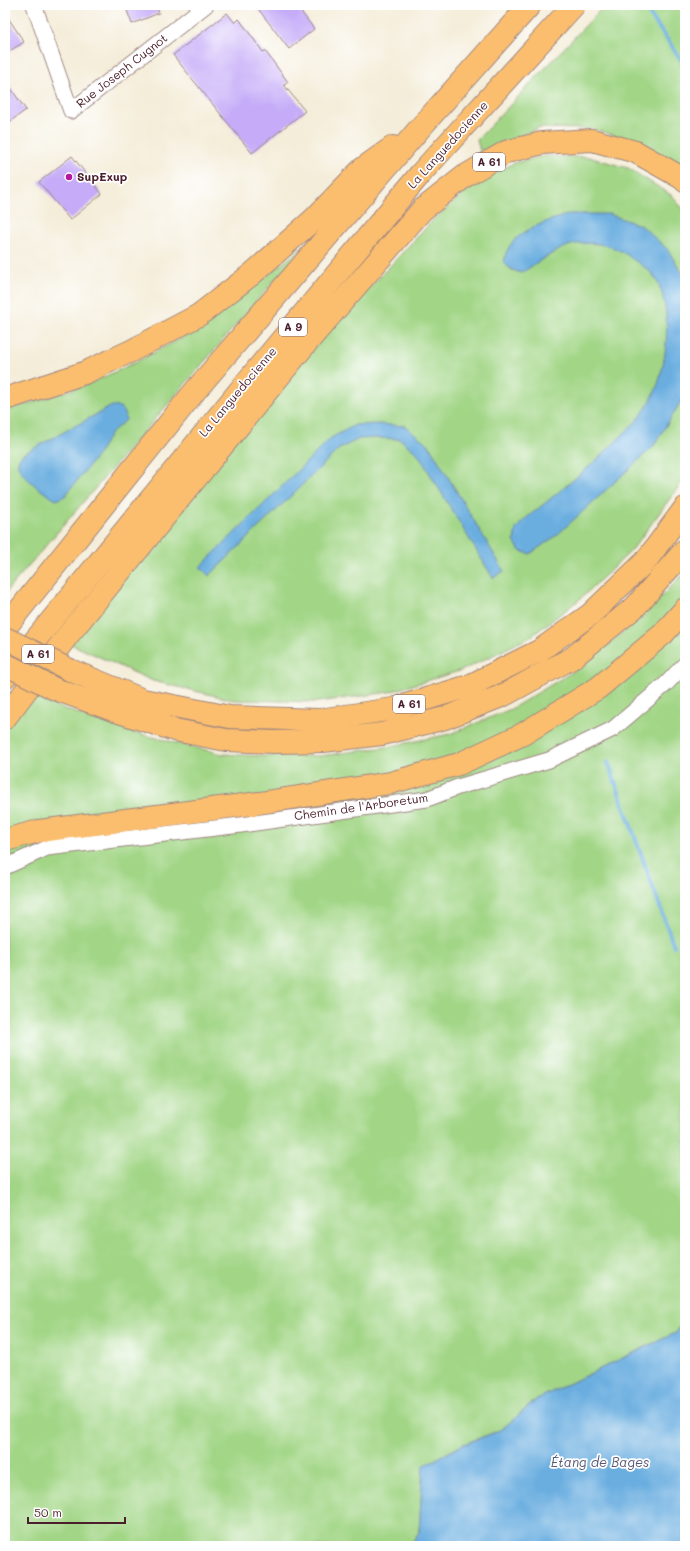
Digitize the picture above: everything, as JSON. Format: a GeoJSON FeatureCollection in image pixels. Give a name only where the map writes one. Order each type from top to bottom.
{"type":"FeatureCollection","features":[{"type":"Feature","properties":{"kind":"highway","name":"A 9"},"geometry":{"type":"LineString","coordinates":[[5,628],[195,390],[420,128],[530,5]]}},
{"type":"Feature","properties":{"kind":"highway","name":"La Languedocienne"},"geometry":{"type":"LineString","coordinates":[[5,677],[259,367],[422,172],[574,5]]}},
{"type":"Feature","properties":{"kind":"highway"},"geometry":{"type":"LineString","coordinates":[[5,399],[84,373],[131,351],[199,315],[252,274],[314,219],[362,168],[420,128]]}},
{"type":"Feature","properties":{"kind":"highway","name":"A 61"},"geometry":{"type":"LineString","coordinates":[[5,718],[65,639],[308,341],[422,210],[465,176],[506,152],[542,143],[592,140],[636,152],[685,181]]}},
{"type":"Feature","properties":{"kind":"highway","name":"A 61"},"geometry":{"type":"LineString","coordinates":[[5,638],[70,670],[143,700],[230,717],[319,720],[392,709],[469,686],[539,651],[591,614],[645,562],[685,508]]}},
{"type":"Feature","properties":{"kind":"highway","name":"A 61"},"geometry":{"type":"LineString","coordinates":[[5,664],[55,689],[113,710],[175,730],[226,740],[274,742],[323,741],[382,734],[445,718],[504,694],[572,658],[635,607],[685,550]]}},
{"type":"Feature","properties":{"kind":"highway"},"geometry":{"type":"LineString","coordinates":[[5,840],[38,831],[259,803],[390,783],[459,764],[523,734],[598,688],[663,634],[685,609]]}},
{"type":"Feature","properties":{"kind":"street","name":"Rue Joseph Cugnot"},"geometry":{"type":"LineString","coordinates":[[34,5],[71,111],[206,5]]}},
{"type":"Feature","properties":{"kind":"street","name":"Chemin de l'Arboretum"},"geometry":{"type":"LineString","coordinates":[[5,867],[47,848],[241,825],[427,799],[458,787],[549,760],[613,729],[666,684],[685,664]]}},
{"type":"Feature","properties":{"kind":"green space"},"geometry":{"type":"Polygon","coordinates":[[[605,5],[685,5],[685,171],[640,143],[593,129],[540,128],[480,151],[477,140],[605,5]]]}},
{"type":"Feature","properties":{"kind":"green space"},"geometry":{"type":"Polygon","coordinates":[[[543,156],[589,157],[628,168],[671,195],[685,211],[685,478],[632,550],[579,600],[530,637],[463,670],[389,692],[318,702],[233,700],[153,681],[64,641],[319,342],[433,220],[475,184],[514,163],[543,156]]]}},
{"type":"Feature","properties":{"kind":"green space"},"geometry":{"type":"Polygon","coordinates":[[[304,246],[5,593],[5,411],[89,384],[136,362],[206,325],[304,246]]]}},
{"type":"Feature","properties":{"kind":"green space"},"geometry":{"type":"Polygon","coordinates":[[[685,572],[685,1320],[675,1333],[537,1399],[501,1430],[464,1444],[424,1466],[419,1532],[410,1546],[5,1546],[5,710],[20,690],[50,704],[132,732],[222,754],[319,756],[387,747],[450,734],[511,709],[582,666],[644,615],[685,572]]]}},
{"type":"Feature","properties":{"kind":"water"},"geometry":{"type":"Polygon","coordinates":[[[570,214],[609,214],[642,226],[667,249],[685,277],[685,395],[653,447],[557,535],[530,554],[520,551],[514,541],[516,529],[524,520],[570,483],[626,432],[637,420],[654,394],[659,381],[663,367],[667,334],[664,301],[660,287],[649,271],[621,251],[599,244],[583,243],[575,244],[555,252],[522,273],[512,270],[504,263],[506,252],[518,237],[534,227],[570,214]]]}},
{"type":"Feature","properties":{"kind":"water"},"geometry":{"type":"Polygon","coordinates":[[[112,406],[120,407],[125,413],[126,420],[111,433],[99,453],[65,496],[56,500],[32,483],[21,472],[18,467],[18,462],[23,454],[112,406]]]}},
{"type":"Feature","properties":{"kind":"water"},"geometry":{"type":"Polygon","coordinates":[[[378,424],[405,426],[429,445],[504,571],[493,578],[418,454],[400,439],[378,438],[359,439],[339,449],[209,576],[200,567],[331,438],[355,425],[378,424]]]}},
{"type":"Feature","properties":{"kind":"water","name":"Étang de Bages"},"geometry":{"type":"Polygon","coordinates":[[[685,1320],[685,1546],[410,1546],[419,1532],[423,1466],[464,1444],[501,1430],[537,1399],[675,1333],[685,1320]]]}},
{"type":"Feature","properties":{"kind":"building"},"geometry":{"type":"Polygon","coordinates":[[[125,5],[156,5],[159,13],[132,24],[125,5]]]}},
{"type":"Feature","properties":{"kind":"building"},"geometry":{"type":"Polygon","coordinates":[[[265,5],[296,5],[314,29],[289,49],[259,10],[265,5]]]}},
{"type":"Feature","properties":{"kind":"building"},"geometry":{"type":"Polygon","coordinates":[[[5,13],[24,42],[5,54],[5,13]]]}},
{"type":"Feature","properties":{"kind":"building"},"geometry":{"type":"Polygon","coordinates":[[[227,13],[235,23],[239,19],[263,52],[265,51],[288,82],[284,85],[305,111],[252,153],[173,55],[227,13]]]}},
{"type":"Feature","properties":{"kind":"building"},"geometry":{"type":"Polygon","coordinates":[[[5,80],[26,110],[5,125],[5,80]]]}},
{"type":"Feature","properties":{"kind":"building"},"geometry":{"type":"Polygon","coordinates":[[[72,156],[102,194],[70,220],[39,182],[72,156]]]}},
{"type":"Feature","properties":{"kind":"waterway"},"geometry":{"type":"LineString","coordinates":[[643,5],[685,65]]}},
{"type":"Feature","properties":{"kind":"waterway"},"geometry":{"type":"LineString","coordinates":[[608,762],[674,946]]}},
{"type":"Feature","properties":{"kind":"place","name":"SupExup"},"geometry":{"type":"Point","coordinates":[69,177]}}]}
